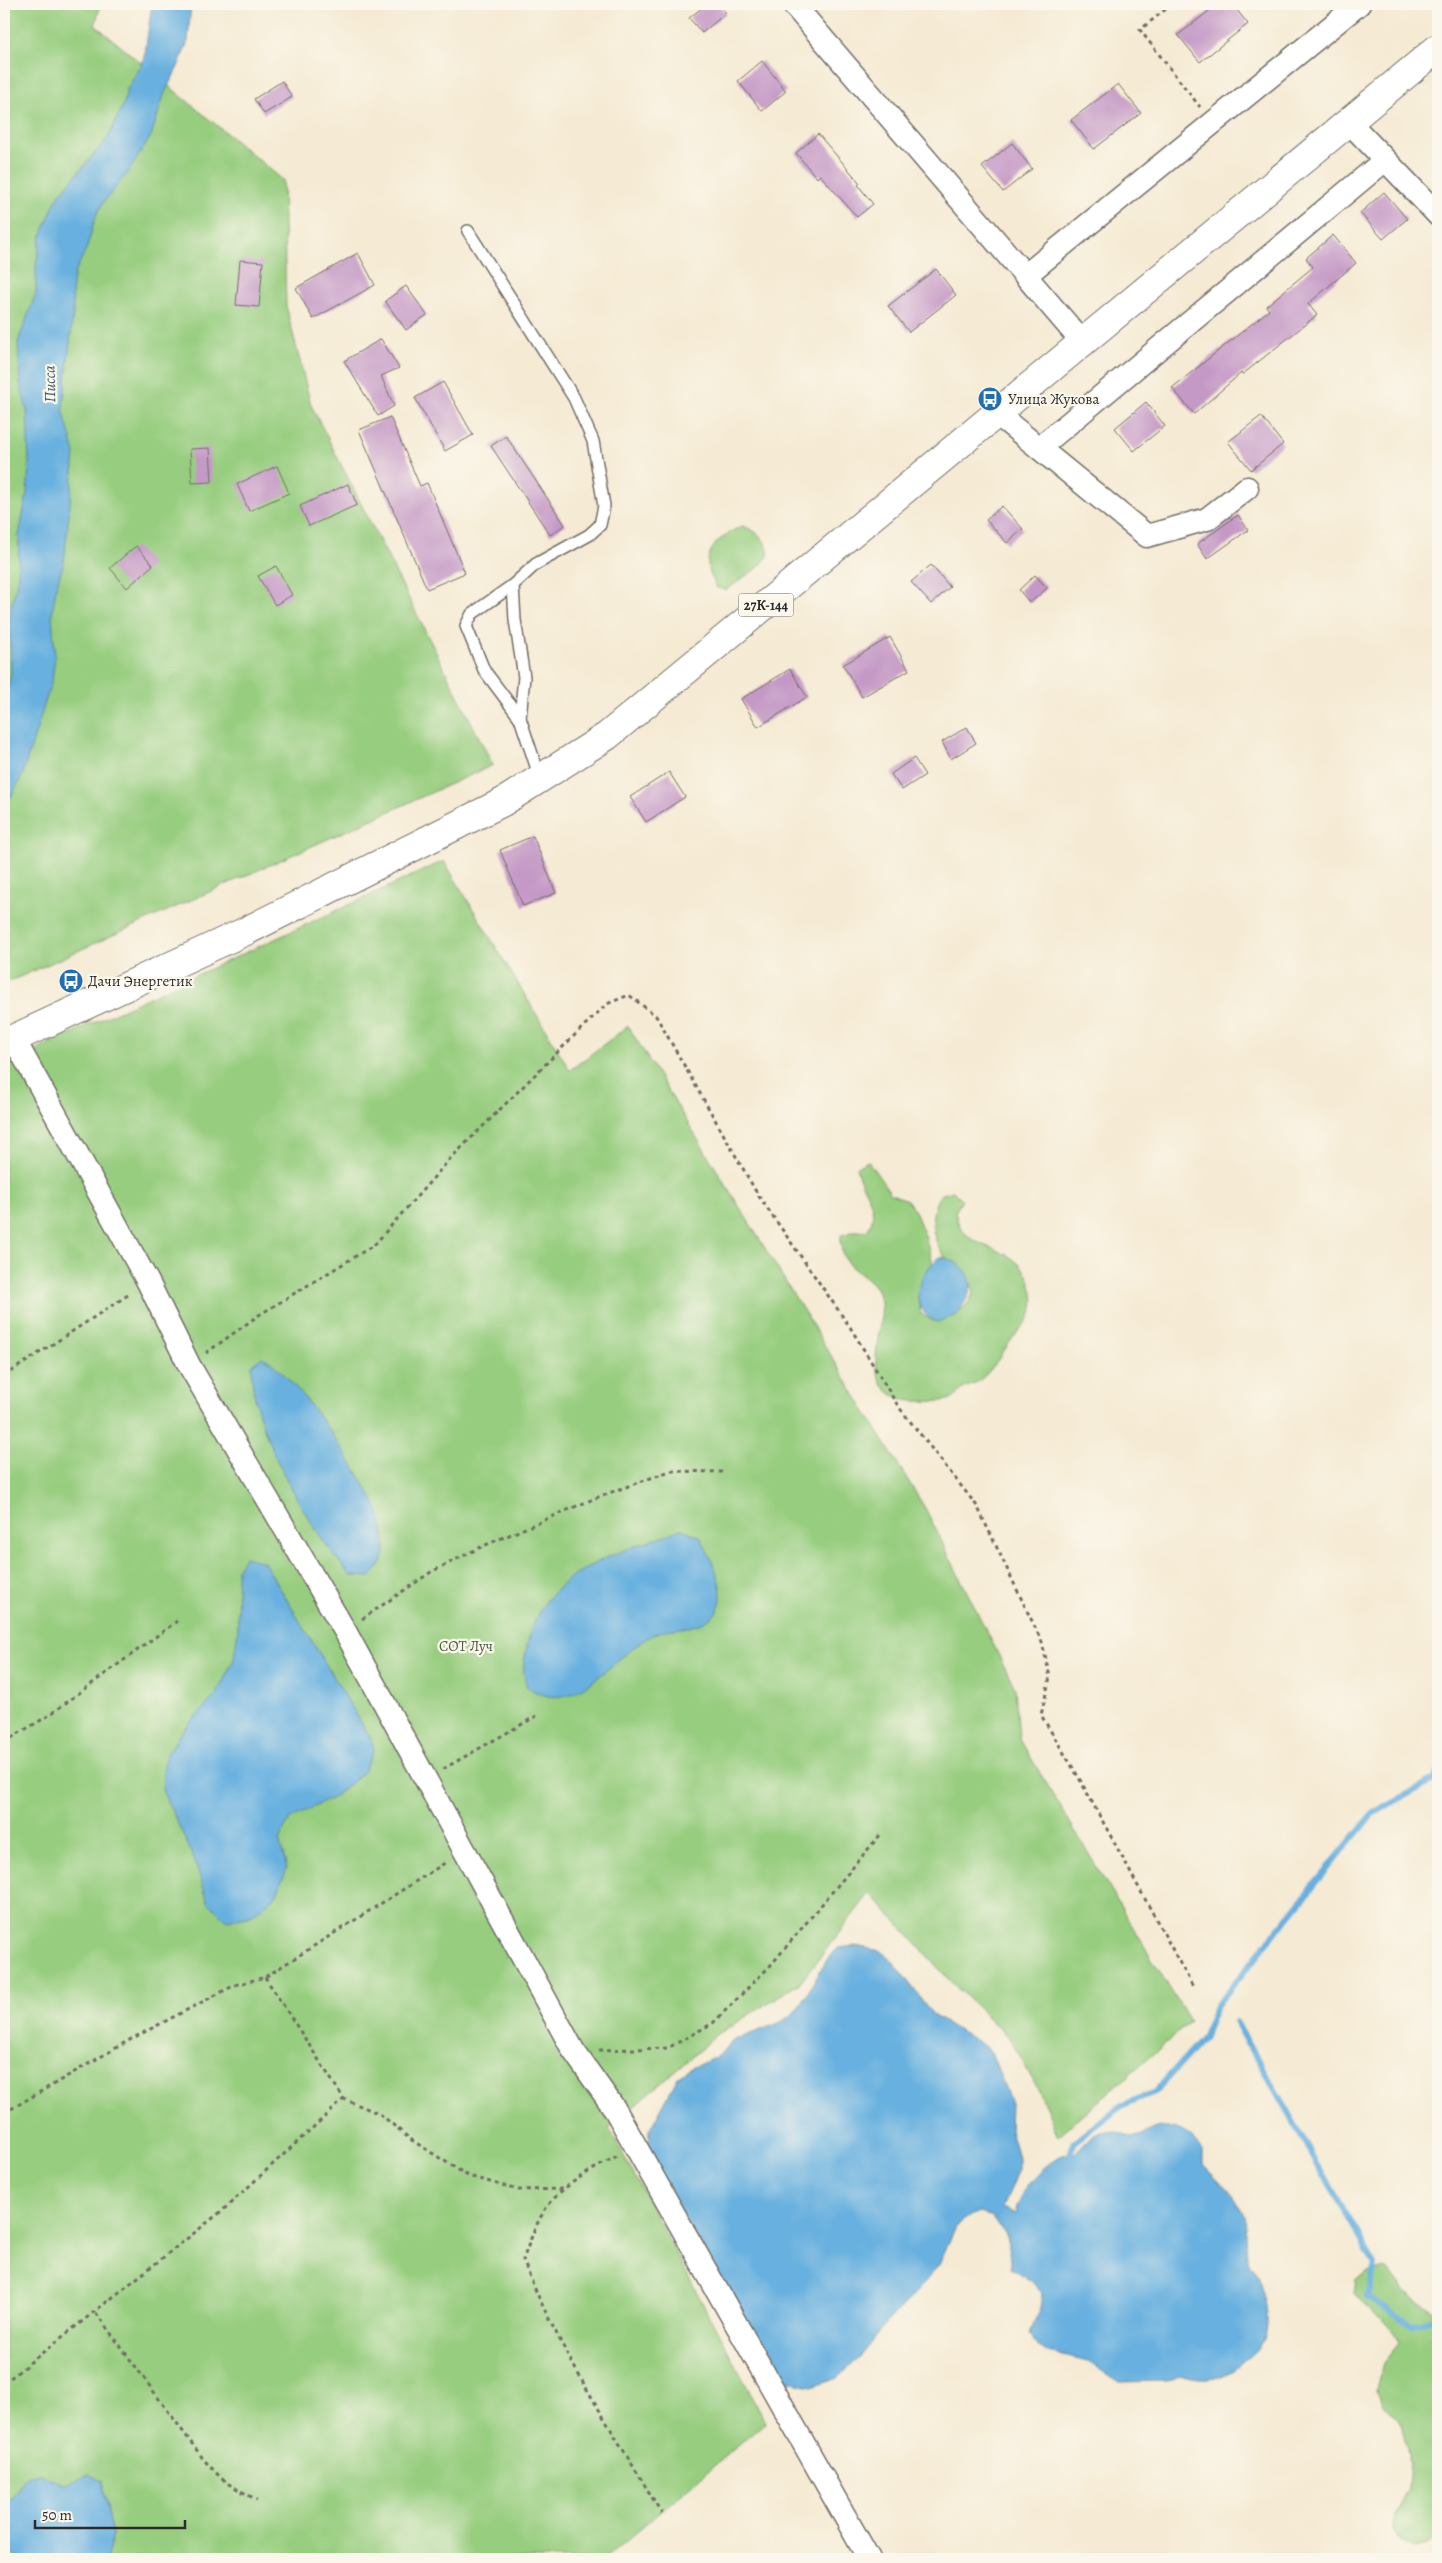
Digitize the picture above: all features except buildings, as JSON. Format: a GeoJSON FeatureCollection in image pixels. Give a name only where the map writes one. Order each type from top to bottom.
{"type":"FeatureCollection","features":[{"type":"Feature","properties":{"kind":"main road","name":"27К-144"},"geometry":{"type":"LineString","coordinates":[[9,1041],[246,931],[503,802],[607,736],[1438,48]]}},
{"type":"Feature","properties":{"kind":"street"},"geometry":{"type":"LineString","coordinates":[[793,4],[1083,343]]}},
{"type":"Feature","properties":{"kind":"street"},"geometry":{"type":"LineString","coordinates":[[1026,275],[1359,4]]}},
{"type":"Feature","properties":{"kind":"street"},"geometry":{"type":"LineString","coordinates":[[1349,122],[1384,161],[1438,215]]}},
{"type":"Feature","properties":{"kind":"street"},"geometry":{"type":"LineString","coordinates":[[1038,448],[1384,161]]}},
{"type":"Feature","properties":{"kind":"street"},"geometry":{"type":"LineString","coordinates":[[997,414],[1147,536],[1207,519],[1247,488]]}},
{"type":"Feature","properties":{"kind":"street"},"geometry":{"type":"LineString","coordinates":[[9,1041],[148,1282],[189,1365],[345,1630],[424,1779],[573,2050],[614,2108],[870,2559]]}},
{"type":"Feature","properties":{"kind":"lane"},"geometry":{"type":"LineString","coordinates":[[468,231],[574,398],[593,441],[604,506],[600,525],[590,535],[536,564],[513,586],[472,614],[466,626],[484,670],[520,718],[541,779]]}},
{"type":"Feature","properties":{"kind":"lane"},"geometry":{"type":"LineString","coordinates":[[513,586],[515,620],[524,678],[520,718]]}},
{"type":"Feature","properties":{"kind":"path"},"geometry":{"type":"LineString","coordinates":[[1172,4],[1140,30],[1212,123]]}},
{"type":"Feature","properties":{"kind":"path"},"geometry":{"type":"LineString","coordinates":[[189,1365],[259,1315],[374,1245],[449,1160],[588,1022],[607,1004],[629,995],[656,1016],[758,1195],[850,1327],[898,1406],[978,1506],[1042,1642],[1050,1677],[1042,1715],[1079,1778],[1193,1988]]}},
{"type":"Feature","properties":{"kind":"path"},"geometry":{"type":"LineString","coordinates":[[4,1376],[148,1282]]}},
{"type":"Feature","properties":{"kind":"path"},"geometry":{"type":"LineString","coordinates":[[345,1630],[440,1568],[481,1546],[598,1497],[670,1471],[722,1472]]}},
{"type":"Feature","properties":{"kind":"path"},"geometry":{"type":"LineString","coordinates":[[4,1742],[48,1716],[177,1621]]}},
{"type":"Feature","properties":{"kind":"path"},"geometry":{"type":"LineString","coordinates":[[424,1779],[540,1714]]}},
{"type":"Feature","properties":{"kind":"path"},"geometry":{"type":"LineString","coordinates":[[573,2050],[668,2048],[713,2023],[770,1966],[880,1835]]}},
{"type":"Feature","properties":{"kind":"path"},"geometry":{"type":"LineString","coordinates":[[4,2112],[133,2038],[226,1989],[265,1977],[464,1851]]}},
{"type":"Feature","properties":{"kind":"path"},"geometry":{"type":"LineString","coordinates":[[265,1977],[344,2099],[380,2114],[410,2139],[468,2176],[519,2190],[566,2188]]}},
{"type":"Feature","properties":{"kind":"path"},"geometry":{"type":"LineString","coordinates":[[4,2383],[96,2313],[222,2211],[344,2099]]}},
{"type":"Feature","properties":{"kind":"path"},"geometry":{"type":"LineString","coordinates":[[635,2146],[579,2178],[550,2203],[534,2231],[523,2260],[540,2303],[570,2361],[662,2514]]}},
{"type":"Feature","properties":{"kind":"path"},"geometry":{"type":"LineString","coordinates":[[96,2313],[204,2460],[225,2482],[257,2500]]}},
{"type":"Feature","properties":{"kind":"green space"},"geometry":{"type":"Polygon","coordinates":[[[4,4],[101,4],[95,25],[283,180],[286,306],[311,405],[493,765],[4,984],[4,4]]]}},
{"type":"Feature","properties":{"kind":"green space"},"geometry":{"type":"Polygon","coordinates":[[[743,526],[760,536],[766,544],[769,555],[760,566],[726,590],[717,588],[708,566],[710,552],[724,536],[743,526]]]}},
{"type":"Feature","properties":{"kind":"green space","name":"СОТ Луч"},"geometry":{"type":"Polygon","coordinates":[[[444,861],[570,1070],[628,1026],[925,1508],[1015,1688],[1019,1738],[1190,2022],[1058,2136],[1040,2093],[1010,2039],[952,1983],[870,1893],[800,1983],[718,2034],[609,2128],[766,2422],[604,2559],[4,2559],[4,1064],[444,861]]]}},
{"type":"Feature","properties":{"kind":"green space"},"geometry":{"type":"Polygon","coordinates":[[[868,1161],[891,1194],[907,1200],[915,1211],[925,1236],[933,1263],[918,1301],[921,1314],[933,1321],[958,1312],[967,1304],[974,1291],[965,1277],[941,1251],[934,1235],[934,1210],[940,1195],[953,1191],[962,1200],[955,1212],[961,1227],[970,1237],[981,1244],[1006,1255],[1018,1263],[1027,1275],[1034,1301],[1028,1320],[984,1376],[951,1399],[917,1401],[901,1399],[884,1387],[879,1377],[876,1366],[876,1354],[881,1318],[880,1298],[876,1288],[850,1265],[841,1249],[841,1235],[854,1231],[867,1231],[871,1222],[872,1206],[856,1167],[868,1161]]]}},
{"type":"Feature","properties":{"kind":"green space"},"geometry":{"type":"Polygon","coordinates":[[[1386,2268],[1403,2290],[1438,2314],[1438,2441],[1431,2453],[1438,2472],[1438,2536],[1427,2545],[1413,2548],[1401,2541],[1394,2529],[1395,2514],[1408,2489],[1410,2462],[1401,2423],[1382,2403],[1377,2390],[1384,2363],[1401,2342],[1392,2328],[1366,2307],[1354,2294],[1356,2280],[1367,2273],[1386,2268]]]}},
{"type":"Feature","properties":{"kind":"water","name":"Писса"},"geometry":{"type":"Polygon","coordinates":[[[152,4],[191,4],[188,41],[178,67],[165,92],[151,136],[129,171],[103,203],[96,215],[87,247],[75,272],[72,285],[73,313],[63,409],[75,454],[64,562],[56,588],[52,614],[55,656],[52,680],[22,776],[4,810],[4,704],[11,673],[9,616],[18,577],[19,535],[27,494],[29,466],[27,411],[20,383],[18,342],[36,293],[36,266],[40,239],[55,202],[63,190],[108,138],[124,103],[127,89],[141,66],[145,53],[152,4]]]}},
{"type":"Feature","properties":{"kind":"water"},"geometry":{"type":"Polygon","coordinates":[[[940,1257],[959,1264],[968,1274],[971,1287],[968,1297],[957,1315],[937,1322],[927,1316],[921,1308],[918,1300],[918,1291],[925,1272],[940,1257]]]}},
{"type":"Feature","properties":{"kind":"water"},"geometry":{"type":"Polygon","coordinates":[[[262,1357],[275,1366],[291,1382],[308,1403],[344,1451],[371,1496],[382,1523],[385,1549],[382,1562],[370,1577],[351,1576],[335,1557],[301,1506],[285,1476],[271,1447],[253,1390],[252,1365],[262,1357]]]}},
{"type":"Feature","properties":{"kind":"water"},"geometry":{"type":"Polygon","coordinates":[[[681,1529],[700,1536],[713,1564],[721,1596],[720,1606],[715,1614],[708,1620],[693,1626],[661,1631],[643,1640],[591,1683],[570,1694],[553,1697],[527,1687],[524,1659],[528,1642],[536,1617],[550,1597],[567,1580],[588,1567],[610,1556],[681,1529]]]}},
{"type":"Feature","properties":{"kind":"water"},"geometry":{"type":"Polygon","coordinates":[[[245,1557],[264,1562],[370,1737],[374,1749],[363,1772],[334,1797],[290,1819],[279,1840],[287,1868],[276,1896],[251,1916],[227,1921],[208,1902],[193,1856],[162,1790],[165,1757],[181,1732],[216,1695],[234,1659],[238,1629],[237,1569],[245,1557]]]}},
{"type":"Feature","properties":{"kind":"water"},"geometry":{"type":"Polygon","coordinates":[[[855,1946],[881,1951],[892,1960],[934,2016],[980,2043],[991,2052],[1011,2103],[1010,2130],[1018,2157],[1018,2171],[1003,2209],[1015,2214],[1023,2194],[1040,2171],[1065,2153],[1070,2159],[1096,2134],[1109,2131],[1135,2137],[1154,2129],[1168,2127],[1182,2131],[1199,2145],[1203,2150],[1203,2164],[1234,2197],[1245,2221],[1249,2263],[1260,2283],[1265,2300],[1267,2318],[1267,2327],[1262,2343],[1254,2352],[1231,2371],[1211,2379],[1196,2379],[1181,2375],[1168,2381],[1119,2382],[1088,2362],[1047,2352],[1036,2345],[1030,2333],[1040,2307],[1042,2293],[1033,2283],[1011,2268],[1009,2247],[1001,2228],[993,2217],[980,2213],[967,2218],[956,2226],[939,2264],[921,2287],[880,2330],[858,2359],[838,2378],[812,2387],[798,2384],[774,2374],[648,2155],[650,2129],[678,2077],[689,2069],[714,2058],[735,2040],[779,2023],[791,2016],[800,2006],[828,1958],[838,1948],[855,1946]]]}},
{"type":"Feature","properties":{"kind":"water"},"geometry":{"type":"Polygon","coordinates":[[[40,2473],[65,2484],[90,2475],[102,2481],[113,2536],[106,2559],[21,2559],[7,2549],[4,2543],[4,2511],[26,2476],[40,2473]]]}},
{"type":"Feature","properties":{"kind":"waterway"},"geometry":{"type":"LineString","coordinates":[[1070,2159],[1073,2143],[1123,2105],[1155,2092],[1203,2038],[1216,2006],[1373,1813],[1434,1780],[1438,1773]]}},
{"type":"Feature","properties":{"kind":"waterway"},"geometry":{"type":"LineString","coordinates":[[1236,2022],[1375,2264],[1368,2298],[1412,2324],[1438,2318]]}},
{"type":"Feature","properties":{"kind":"place","name":"Улица Жукова"},"geometry":{"type":"Point","coordinates":[990,399]}},
{"type":"Feature","properties":{"kind":"place","name":"Дачи Энергетик"},"geometry":{"type":"Point","coordinates":[71,981]}}]}
